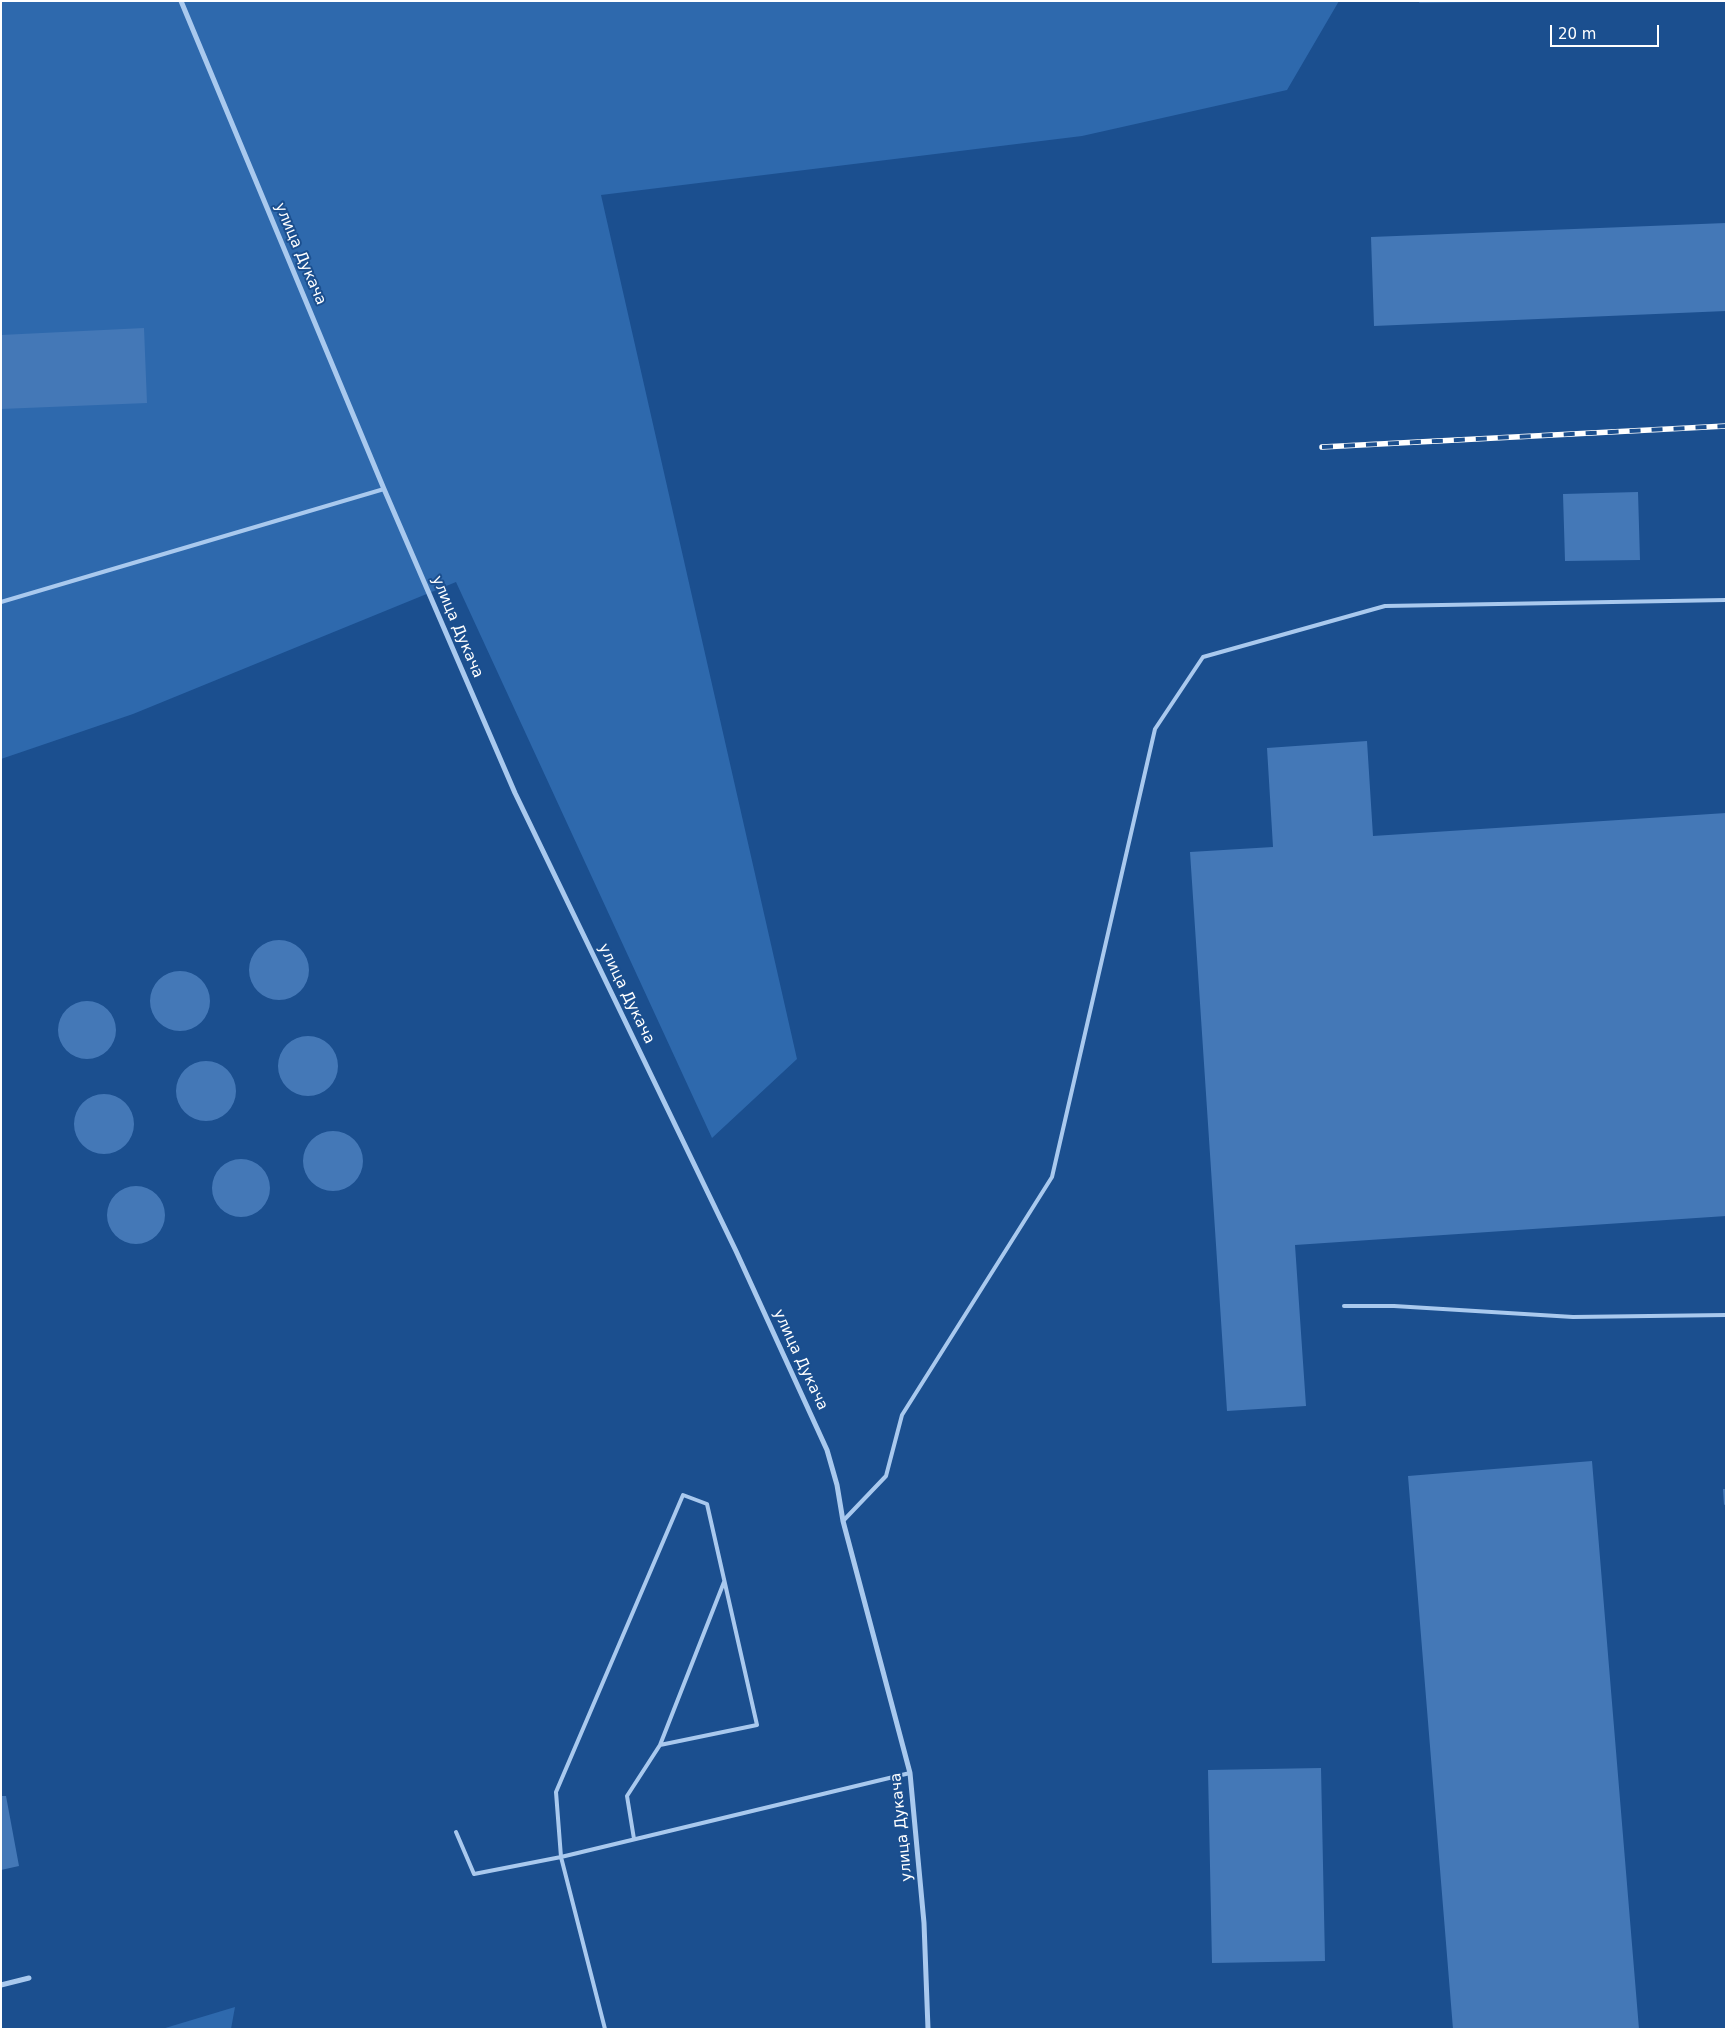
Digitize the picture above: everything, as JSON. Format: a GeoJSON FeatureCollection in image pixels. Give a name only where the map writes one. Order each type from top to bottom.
{"type":"FeatureCollection","features":[{"type":"Feature","properties":{"kind":"street","name":"улица Дукача"},"geometry":{"type":"LineString","coordinates":[[181,1],[384,489],[515,793],[736,1250],[827,1450],[837,1486],[843,1521],[910,1773],[924,1923],[928,2029]]}},
{"type":"Feature","properties":{"kind":"street"},"geometry":{"type":"LineString","coordinates":[[1,1984],[29,1978]]}},
{"type":"Feature","properties":{"kind":"lane"},"geometry":{"type":"LineString","coordinates":[[1,602],[384,489]]}},
{"type":"Feature","properties":{"kind":"lane"},"geometry":{"type":"LineString","coordinates":[[843,1521],[886,1476],[902,1415],[1052,1177],[1155,729],[1203,656],[1385,606],[1726,600]]}},
{"type":"Feature","properties":{"kind":"lane"},"geometry":{"type":"LineString","coordinates":[[1344,1306],[1394,1306],[1573,1317],[1726,1315]]}},
{"type":"Feature","properties":{"kind":"lane"},"geometry":{"type":"LineString","coordinates":[[605,2029],[561,1857],[556,1792],[683,1495],[707,1504],[757,1725],[660,1745]]}},
{"type":"Feature","properties":{"kind":"lane"},"geometry":{"type":"LineString","coordinates":[[634,1839],[627,1796],[660,1745],[724,1582]]}},
{"type":"Feature","properties":{"kind":"lane"},"geometry":{"type":"LineString","coordinates":[[456,1832],[474,1874],[561,1857],[910,1773]]}},
{"type":"Feature","properties":{"kind":"shaded area"},"geometry":{"type":"Polygon","coordinates":[[[1,1],[1339,1],[1287,90],[1082,136],[601,195],[797,1059],[712,1138],[456,582],[133,714],[1,759],[1,1]]]}},
{"type":"Feature","properties":{"kind":"shaded area"},"geometry":{"type":"Polygon","coordinates":[[[1420,1],[1571,1],[1419,3],[1420,1]]]}},
{"type":"Feature","properties":{"kind":"shaded area"},"geometry":{"type":"Polygon","coordinates":[[[235,2007],[231,2029],[162,2029],[235,2007]]]}},
{"type":"Feature","properties":{"kind":"building"},"geometry":{"type":"Polygon","coordinates":[[[1726,223],[1726,311],[1374,326],[1371,237],[1726,223]]]}},
{"type":"Feature","properties":{"kind":"building"},"geometry":{"type":"Polygon","coordinates":[[[144,328],[147,403],[1,409],[1,335],[144,328]]]}},
{"type":"Feature","properties":{"kind":"building"},"geometry":{"type":"Polygon","coordinates":[[[1638,492],[1640,560],[1565,561],[1563,494],[1638,492]]]}},
{"type":"Feature","properties":{"kind":"building"},"geometry":{"type":"Polygon","coordinates":[[[1367,741],[1373,836],[1726,813],[1726,1216],[1295,1245],[1306,1406],[1227,1411],[1190,852],[1273,847],[1267,748],[1367,741]]]}},
{"type":"Feature","properties":{"kind":"building"},"geometry":{"type":"Polygon","coordinates":[[[279,940],[295,945],[300,949],[304,954],[309,970],[304,986],[300,991],[295,995],[279,1000],[263,995],[258,991],[254,986],[249,970],[254,954],[258,949],[263,945],[279,940]]]}},
{"type":"Feature","properties":{"kind":"building"},"geometry":{"type":"Polygon","coordinates":[[[180,971],[196,976],[201,980],[205,985],[210,1001],[205,1017],[201,1022],[196,1026],[180,1031],[164,1026],[159,1022],[155,1017],[150,1001],[155,985],[159,980],[164,976],[180,971]]]}},
{"type":"Feature","properties":{"kind":"building"},"geometry":{"type":"Polygon","coordinates":[[[81,1001],[93,1001],[108,1009],[116,1024],[116,1036],[108,1051],[93,1059],[81,1059],[66,1051],[58,1036],[58,1024],[66,1009],[81,1001]]]}},
{"type":"Feature","properties":{"kind":"building"},"geometry":{"type":"Polygon","coordinates":[[[308,1036],[324,1041],[329,1045],[333,1050],[338,1066],[333,1082],[329,1087],[324,1091],[308,1096],[292,1091],[287,1087],[283,1082],[278,1066],[283,1050],[287,1045],[292,1041],[308,1036]]]}},
{"type":"Feature","properties":{"kind":"building"},"geometry":{"type":"Polygon","coordinates":[[[206,1061],[222,1066],[227,1070],[231,1075],[236,1091],[231,1107],[227,1112],[222,1116],[206,1121],[190,1116],[185,1112],[181,1107],[176,1091],[181,1075],[185,1070],[190,1066],[206,1061]]]}},
{"type":"Feature","properties":{"kind":"building"},"geometry":{"type":"Polygon","coordinates":[[[104,1094],[120,1099],[125,1103],[129,1108],[134,1124],[129,1140],[125,1145],[120,1149],[104,1154],[88,1149],[83,1145],[79,1140],[74,1124],[79,1108],[83,1103],[88,1099],[104,1094]]]}},
{"type":"Feature","properties":{"kind":"building"},"geometry":{"type":"Polygon","coordinates":[[[333,1131],[349,1136],[354,1140],[358,1145],[363,1161],[358,1177],[354,1182],[349,1186],[333,1191],[317,1186],[312,1182],[308,1177],[303,1161],[308,1145],[312,1140],[317,1136],[333,1131]]]}},
{"type":"Feature","properties":{"kind":"building"},"geometry":{"type":"Polygon","coordinates":[[[235,1159],[247,1159],[257,1163],[266,1172],[270,1194],[262,1209],[247,1217],[235,1217],[225,1213],[216,1204],[212,1194],[212,1182],[216,1172],[225,1163],[235,1159]]]}},
{"type":"Feature","properties":{"kind":"building"},"geometry":{"type":"Polygon","coordinates":[[[130,1186],[142,1186],[157,1194],[165,1209],[165,1221],[157,1236],[142,1244],[130,1244],[115,1236],[107,1221],[107,1209],[115,1194],[130,1186]]]}},
{"type":"Feature","properties":{"kind":"building"},"geometry":{"type":"Polygon","coordinates":[[[1592,1461],[1639,2029],[1453,2029],[1408,1476],[1592,1461]]]}},
{"type":"Feature","properties":{"kind":"building"},"geometry":{"type":"Polygon","coordinates":[[[1723,1489],[1726,1489],[1726,1504],[1724,1505],[1723,1489]]]}},
{"type":"Feature","properties":{"kind":"building"},"geometry":{"type":"Polygon","coordinates":[[[1321,1768],[1325,1961],[1212,1963],[1208,1770],[1321,1768]]]}},
{"type":"Feature","properties":{"kind":"building"},"geometry":{"type":"Polygon","coordinates":[[[1,1796],[6,1796],[19,1866],[1,1870],[1,1796]]]}},
{"type":"Feature","properties":{"kind":"railway"},"geometry":{"type":"LineString","coordinates":[[1322,447],[1726,426]]}}]}
